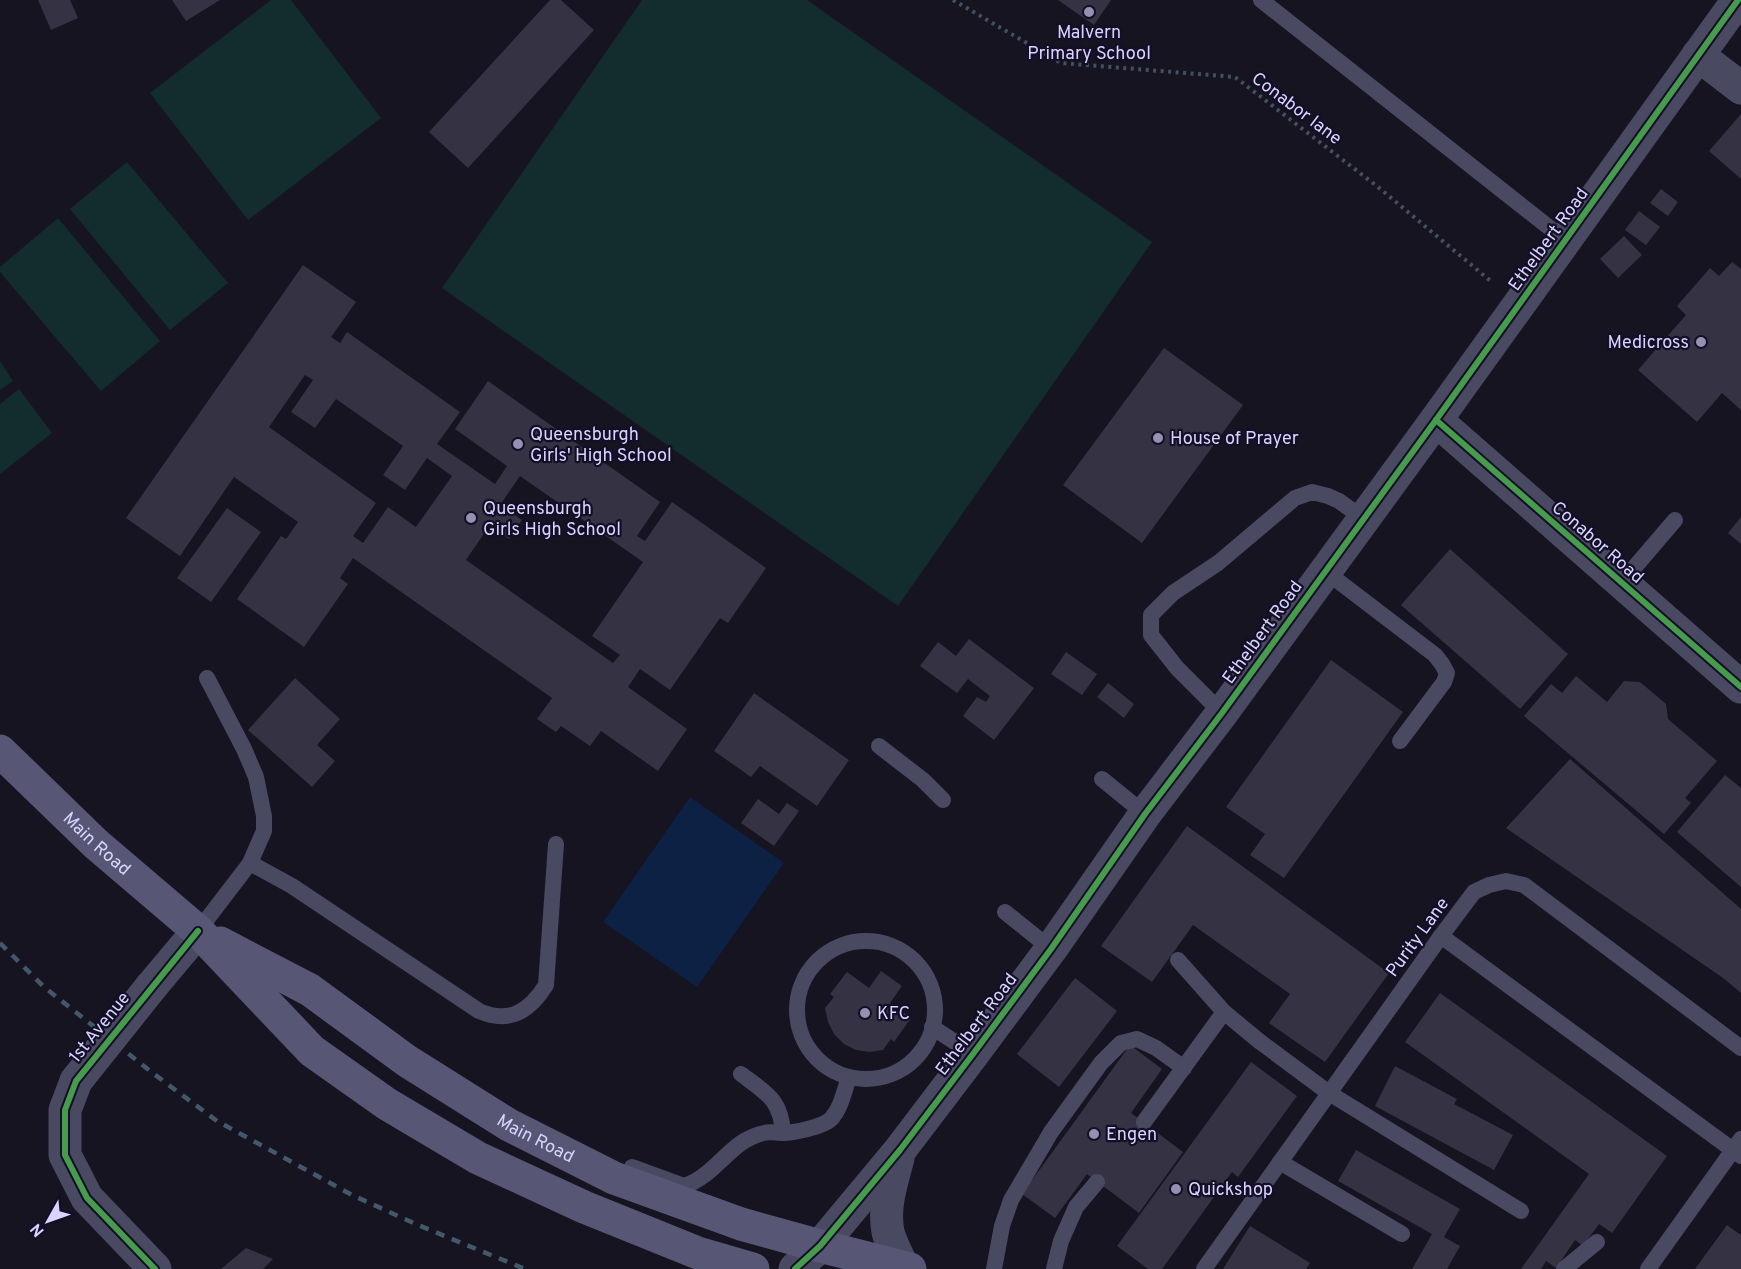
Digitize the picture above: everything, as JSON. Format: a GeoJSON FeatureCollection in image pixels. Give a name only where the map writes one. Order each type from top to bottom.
{"type":"FeatureCollection","features":[{"type":"Feature","properties":{"kind":"main road","name":"Main Road"},"geometry":{"type":"LineString","coordinates":[[0,752],[96,844],[198,931],[312,1051],[387,1104],[478,1158],[584,1207],[698,1253],[753,1269]]}},
{"type":"Feature","properties":{"kind":"main road","name":"Main Road"},"geometry":{"type":"LineString","coordinates":[[198,931],[310,990],[407,1061],[509,1125],[614,1178],[741,1224],[907,1268]]}},
{"type":"Feature","properties":{"kind":"street","name":"Ethelbert Road"},"geometry":{"type":"LineString","coordinates":[[795,1269],[820,1246],[900,1150],[973,1054],[1051,949],[1145,814],[1222,713],[1436,420],[1738,0]]}},
{"type":"Feature","properties":{"kind":"street"},"geometry":{"type":"LineString","coordinates":[[1698,54],[1741,88]]}},
{"type":"Feature","properties":{"kind":"street","name":"Conabor Road"},"geometry":{"type":"LineString","coordinates":[[1436,420],[1741,687]]}},
{"type":"Feature","properties":{"kind":"street","name":"1st Avenue"},"geometry":{"type":"LineString","coordinates":[[155,1269],[87,1198],[64,1155],[65,1110],[75,1081],[198,931]]}},
{"type":"Feature","properties":{"kind":"street","name":"Ethelbert Road"},"geometry":{"type":"LineString","coordinates":[[900,1150],[888,1196],[886,1215],[889,1234],[907,1268]]}},
{"type":"Feature","properties":{"kind":"lane"},"geometry":{"type":"LineString","coordinates":[[1261,0],[1565,240]]}},
{"type":"Feature","properties":{"kind":"lane"},"geometry":{"type":"LineString","coordinates":[[1222,713],[1177,668],[1151,635],[1151,615],[1173,593],[1218,563],[1295,498],[1312,492],[1328,496],[1364,519]]}},
{"type":"Feature","properties":{"kind":"lane"},"geometry":{"type":"LineString","coordinates":[[1622,582],[1675,520]]}},
{"type":"Feature","properties":{"kind":"lane"},"geometry":{"type":"LineString","coordinates":[[1326,571],[1435,655],[1447,674],[1444,682],[1400,741]]}},
{"type":"Feature","properties":{"kind":"lane"},"geometry":{"type":"LineString","coordinates":[[198,931],[250,863],[264,831],[264,816],[256,777],[207,678]]}},
{"type":"Feature","properties":{"kind":"lane"},"geometry":{"type":"LineString","coordinates":[[879,746],[943,800]]}},
{"type":"Feature","properties":{"kind":"lane"},"geometry":{"type":"LineString","coordinates":[[1102,779],[1145,814]]}},
{"type":"Feature","properties":{"kind":"lane"},"geometry":{"type":"LineString","coordinates":[[250,863],[292,886],[479,1011],[501,1017],[514,1016],[525,1009],[539,997],[546,985],[556,844]]}},
{"type":"Feature","properties":{"kind":"lane","name":"Purity Lane"},"geometry":{"type":"LineString","coordinates":[[1204,1269],[1441,936],[1474,892],[1489,885],[1506,881],[1524,885],[1741,1048]]}},
{"type":"Feature","properties":{"kind":"lane"},"geometry":{"type":"LineString","coordinates":[[1005,912],[1051,949]]}},
{"type":"Feature","properties":{"kind":"lane"},"geometry":{"type":"LineString","coordinates":[[1441,936],[1738,1148],[1648,1269]]}},
{"type":"Feature","properties":{"kind":"lane"},"geometry":{"type":"LineString","coordinates":[[859,941],[883,943],[905,953],[922,970],[933,992],[935,1016],[932,1027],[929,1039],[916,1059],[896,1073],[873,1079],[849,1077],[832,1070],[817,1059],[805,1044],[798,1026],[796,1008],[800,989],[808,972],[820,957],[836,947],[859,941]]}},
{"type":"Feature","properties":{"kind":"lane"},"geometry":{"type":"LineString","coordinates":[[1178,960],[1224,1012],[1329,1093],[1521,1211]]}},
{"type":"Feature","properties":{"kind":"lane"},"geometry":{"type":"LineString","coordinates":[[1144,1122],[1224,1012]]}},
{"type":"Feature","properties":{"kind":"lane"},"geometry":{"type":"LineString","coordinates":[[932,1027],[973,1054]]}},
{"type":"Feature","properties":{"kind":"lane"},"geometry":{"type":"LineString","coordinates":[[994,1269],[1002,1226],[1011,1200],[1051,1132],[1101,1063],[1121,1042],[1137,1039],[1156,1048],[1184,1068]]}},
{"type":"Feature","properties":{"kind":"lane"},"geometry":{"type":"LineString","coordinates":[[741,1074],[771,1096],[779,1109],[783,1133]]}},
{"type":"Feature","properties":{"kind":"lane"},"geometry":{"type":"LineString","coordinates":[[509,1125],[684,1186],[700,1180],[741,1142],[764,1132],[783,1133],[811,1128],[829,1121],[839,1106],[849,1077]]}},
{"type":"Feature","properties":{"kind":"lane"},"geometry":{"type":"LineString","coordinates":[[1280,1162],[1402,1234]]}},
{"type":"Feature","properties":{"kind":"lane"},"geometry":{"type":"LineString","coordinates":[[1054,1269],[1061,1240],[1076,1208],[1096,1182]]}},
{"type":"Feature","properties":{"kind":"lane"},"geometry":{"type":"LineString","coordinates":[[1564,1269],[1597,1242]]}},
{"type":"Feature","properties":{"kind":"green space"},"geometry":{"type":"Polygon","coordinates":[[[271,0],[291,0],[381,118],[248,220],[150,93],[271,0]]]}},
{"type":"Feature","properties":{"kind":"green space"},"geometry":{"type":"Polygon","coordinates":[[[642,0],[807,0],[1152,242],[898,606],[442,288],[642,0]]]}},
{"type":"Feature","properties":{"kind":"green space"},"geometry":{"type":"Polygon","coordinates":[[[127,162],[228,283],[170,330],[70,209],[127,162]]]}},
{"type":"Feature","properties":{"kind":"green space"},"geometry":{"type":"Polygon","coordinates":[[[58,218],[160,341],[101,391],[0,272],[0,267],[58,218]]]}},
{"type":"Feature","properties":{"kind":"green space"},"geometry":{"type":"Polygon","coordinates":[[[0,361],[13,381],[0,390],[0,361]]]}},
{"type":"Feature","properties":{"kind":"green space"},"geometry":{"type":"Polygon","coordinates":[[[19,389],[52,433],[0,474],[0,404],[19,389]]]}},
{"type":"Feature","properties":{"kind":"water"},"geometry":{"type":"Polygon","coordinates":[[[690,797],[784,863],[697,987],[603,922],[690,797]]]}},
{"type":"Feature","properties":{"kind":"building"},"geometry":{"type":"Polygon","coordinates":[[[38,0],[70,0],[78,18],[51,30],[38,0]]]}},
{"type":"Feature","properties":{"kind":"building"},"geometry":{"type":"Polygon","coordinates":[[[172,0],[220,0],[186,21],[172,0]]]}},
{"type":"Feature","properties":{"kind":"building"},"geometry":{"type":"Polygon","coordinates":[[[550,0],[561,0],[594,30],[468,168],[429,132],[550,0]]]}},
{"type":"Feature","properties":{"kind":"building","name":"Malvern Primary School"},"geometry":{"type":"Polygon","coordinates":[[[1058,0],[1111,0],[1094,25],[1058,0]]]}},
{"type":"Feature","properties":{"kind":"building"},"geometry":{"type":"Polygon","coordinates":[[[1741,114],[1741,179],[1709,151],[1741,114]]]}},
{"type":"Feature","properties":{"kind":"building"},"geometry":{"type":"Polygon","coordinates":[[[1661,189],[1678,202],[1668,216],[1650,203],[1661,189]]]}},
{"type":"Feature","properties":{"kind":"building"},"geometry":{"type":"Polygon","coordinates":[[[1639,211],[1660,227],[1646,245],[1625,230],[1639,211]]]}},
{"type":"Feature","properties":{"kind":"building"},"geometry":{"type":"Polygon","coordinates":[[[1624,236],[1642,255],[1618,278],[1600,259],[1624,236]]]}},
{"type":"Feature","properties":{"kind":"building","name":"Medicross"},"geometry":{"type":"Polygon","coordinates":[[[1732,262],[1741,269],[1741,410],[1722,393],[1697,422],[1638,370],[1686,315],[1677,306],[1710,268],[1719,276],[1732,262]]]}},
{"type":"Feature","properties":{"kind":"building","name":"Queensburgh Girls High School"},"geometry":{"type":"Polygon","coordinates":[[[303,265],[356,302],[331,337],[340,343],[347,332],[460,412],[437,444],[495,484],[507,466],[455,429],[488,381],[660,502],[637,536],[645,541],[672,502],[766,568],[728,623],[720,618],[670,690],[640,669],[628,687],[687,729],[658,771],[601,731],[590,746],[561,726],[556,732],[537,719],[552,698],[353,558],[340,578],[348,584],[304,647],[237,599],[281,536],[286,539],[298,522],[234,477],[180,556],[126,518],[303,265]],[[305,375],[269,427],[376,503],[353,536],[363,543],[388,507],[416,527],[452,476],[427,458],[405,490],[383,475],[403,446],[336,399],[315,428],[291,412],[313,380],[305,375]],[[520,476],[500,505],[522,520],[509,539],[490,525],[466,560],[613,663],[620,655],[592,636],[643,562],[520,476]]]}},
{"type":"Feature","properties":{"kind":"building","name":"House of Prayer"},"geometry":{"type":"Polygon","coordinates":[[[1164,348],[1243,405],[1142,543],[1063,485],[1164,348]]]}},
{"type":"Feature","properties":{"kind":"building"},"geometry":{"type":"Polygon","coordinates":[[[227,508],[261,532],[211,602],[177,578],[227,508]]]}},
{"type":"Feature","properties":{"kind":"building"},"geometry":{"type":"Polygon","coordinates":[[[1741,517],[1741,544],[1728,533],[1741,517]]]}},
{"type":"Feature","properties":{"kind":"building"},"geometry":{"type":"Polygon","coordinates":[[[1450,549],[1568,654],[1520,709],[1401,605],[1450,549]]]}},
{"type":"Feature","properties":{"kind":"building"},"geometry":{"type":"Polygon","coordinates":[[[969,639],[1034,688],[994,740],[963,716],[977,697],[986,702],[990,696],[968,679],[957,693],[920,666],[938,642],[956,656],[969,639]]]}},
{"type":"Feature","properties":{"kind":"building"},"geometry":{"type":"Polygon","coordinates":[[[1066,652],[1097,674],[1082,695],[1051,674],[1066,652]]]}},
{"type":"Feature","properties":{"kind":"building"},"geometry":{"type":"Polygon","coordinates":[[[1331,660],[1403,712],[1284,878],[1250,855],[1265,834],[1226,807],[1331,660]]]}},
{"type":"Feature","properties":{"kind":"building"},"geometry":{"type":"Polygon","coordinates":[[[1576,676],[1607,702],[1624,681],[1640,682],[1666,704],[1668,719],[1717,761],[1685,798],[1691,803],[1664,834],[1524,716],[1551,684],[1562,693],[1576,676]]]}},
{"type":"Feature","properties":{"kind":"building"},"geometry":{"type":"Polygon","coordinates":[[[295,678],[340,719],[317,745],[335,761],[312,787],[248,730],[295,678]]]}},
{"type":"Feature","properties":{"kind":"building"},"geometry":{"type":"Polygon","coordinates":[[[1108,683],[1134,704],[1124,718],[1097,697],[1108,683]]]}},
{"type":"Feature","properties":{"kind":"building"},"geometry":{"type":"Polygon","coordinates":[[[754,693],[849,760],[817,806],[760,766],[751,777],[714,751],[754,693]]]}},
{"type":"Feature","properties":{"kind":"building"},"geometry":{"type":"Polygon","coordinates":[[[1570,759],[1741,909],[1741,993],[1723,978],[1506,828],[1570,759]]]}},
{"type":"Feature","properties":{"kind":"building"},"geometry":{"type":"Polygon","coordinates":[[[1725,775],[1741,788],[1741,887],[1677,832],[1725,775]]]}},
{"type":"Feature","properties":{"kind":"building"},"geometry":{"type":"Polygon","coordinates":[[[758,799],[779,814],[787,803],[799,811],[774,846],[741,823],[758,799]]]}},
{"type":"Feature","properties":{"kind":"building"},"geometry":{"type":"Polygon","coordinates":[[[1187,826],[1389,973],[1325,1062],[1269,1023],[1290,994],[1193,925],[1152,982],[1101,946],[1187,826]]]}},
{"type":"Feature","properties":{"kind":"building","name":"KFC"},"geometry":{"type":"Polygon","coordinates":[[[881,971],[902,986],[890,1003],[911,1018],[894,1042],[891,1039],[883,1050],[869,1052],[856,1050],[844,1044],[834,1034],[825,1008],[834,997],[830,994],[847,972],[869,988],[881,971]]]}},
{"type":"Feature","properties":{"kind":"building"},"geometry":{"type":"Polygon","coordinates":[[[1075,978],[1117,1011],[1059,1087],[1017,1054],[1075,978]]]}},
{"type":"Feature","properties":{"kind":"building"},"geometry":{"type":"Polygon","coordinates":[[[1440,993],[1667,1156],[1612,1233],[1599,1224],[1583,1246],[1575,1240],[1556,1268],[1546,1261],[1541,1269],[1521,1269],[1589,1174],[1405,1042],[1440,993]]]}},
{"type":"Feature","properties":{"kind":"building"},"geometry":{"type":"Polygon","coordinates":[[[1130,1045],[1162,1069],[1131,1113],[1183,1152],[1139,1213],[1087,1174],[1055,1218],[1022,1194],[1130,1045]]]}},
{"type":"Feature","properties":{"kind":"building"},"geometry":{"type":"Polygon","coordinates":[[[1251,1062],[1297,1096],[1238,1177],[1232,1172],[1162,1269],[1148,1269],[1117,1246],[1251,1062]]]}},
{"type":"Feature","properties":{"kind":"building"},"geometry":{"type":"Polygon","coordinates":[[[1395,1066],[1457,1099],[1454,1104],[1513,1135],[1494,1170],[1375,1106],[1395,1066]]]}},
{"type":"Feature","properties":{"kind":"building"},"geometry":{"type":"Polygon","coordinates":[[[1356,1150],[1460,1209],[1444,1237],[1460,1246],[1447,1269],[1412,1269],[1432,1234],[1338,1181],[1356,1150]]]}},
{"type":"Feature","properties":{"kind":"building"},"geometry":{"type":"Polygon","coordinates":[[[1727,1225],[1741,1235],[1741,1269],[1695,1269],[1727,1225]]]}},
{"type":"Feature","properties":{"kind":"building"},"geometry":{"type":"Polygon","coordinates":[[[1250,1226],[1310,1263],[1306,1269],[1223,1269],[1250,1226]]]}},
{"type":"Feature","properties":{"kind":"building"},"geometry":{"type":"Polygon","coordinates":[[[246,1248],[273,1259],[263,1269],[221,1269],[246,1248]]]}},
{"type":"Feature","properties":{"kind":"railway"},"geometry":{"type":"LineString","coordinates":[[0,943],[44,987],[217,1121],[352,1195],[525,1269]]}},
{"type":"Feature","properties":{"kind":"cycle path"},"geometry":{"type":"LineString","coordinates":[[795,1269],[820,1246],[900,1150],[973,1054],[1051,949],[1145,814],[1222,713],[1436,420],[1738,0]]}},
{"type":"Feature","properties":{"kind":"cycle path"},"geometry":{"type":"LineString","coordinates":[[1436,420],[1741,687]]}},
{"type":"Feature","properties":{"kind":"cycle path"},"geometry":{"type":"LineString","coordinates":[[155,1269],[87,1198],[65,1155],[65,1110],[76,1081],[198,931]]}},
{"type":"Feature","properties":{"kind":"place","name":"Malvern Primary School"},"geometry":{"type":"Point","coordinates":[1089,12]}},
{"type":"Feature","properties":{"kind":"place","name":"Medicross"},"geometry":{"type":"Point","coordinates":[1701,342]}},
{"type":"Feature","properties":{"kind":"place","name":"House of Prayer"},"geometry":{"type":"Point","coordinates":[1158,438]}},
{"type":"Feature","properties":{"kind":"place","name":"Queensburgh Girls' High School"},"geometry":{"type":"Point","coordinates":[518,444]}},
{"type":"Feature","properties":{"kind":"place","name":"Queensburgh Girls High School"},"geometry":{"type":"Point","coordinates":[471,518]}},
{"type":"Feature","properties":{"kind":"place","name":"KFC"},"geometry":{"type":"Point","coordinates":[865,1013]}},
{"type":"Feature","properties":{"kind":"place","name":"Engen"},"geometry":{"type":"Point","coordinates":[1094,1134]}},
{"type":"Feature","properties":{"kind":"place","name":"Quickshop"},"geometry":{"type":"Point","coordinates":[1176,1189]}}]}
